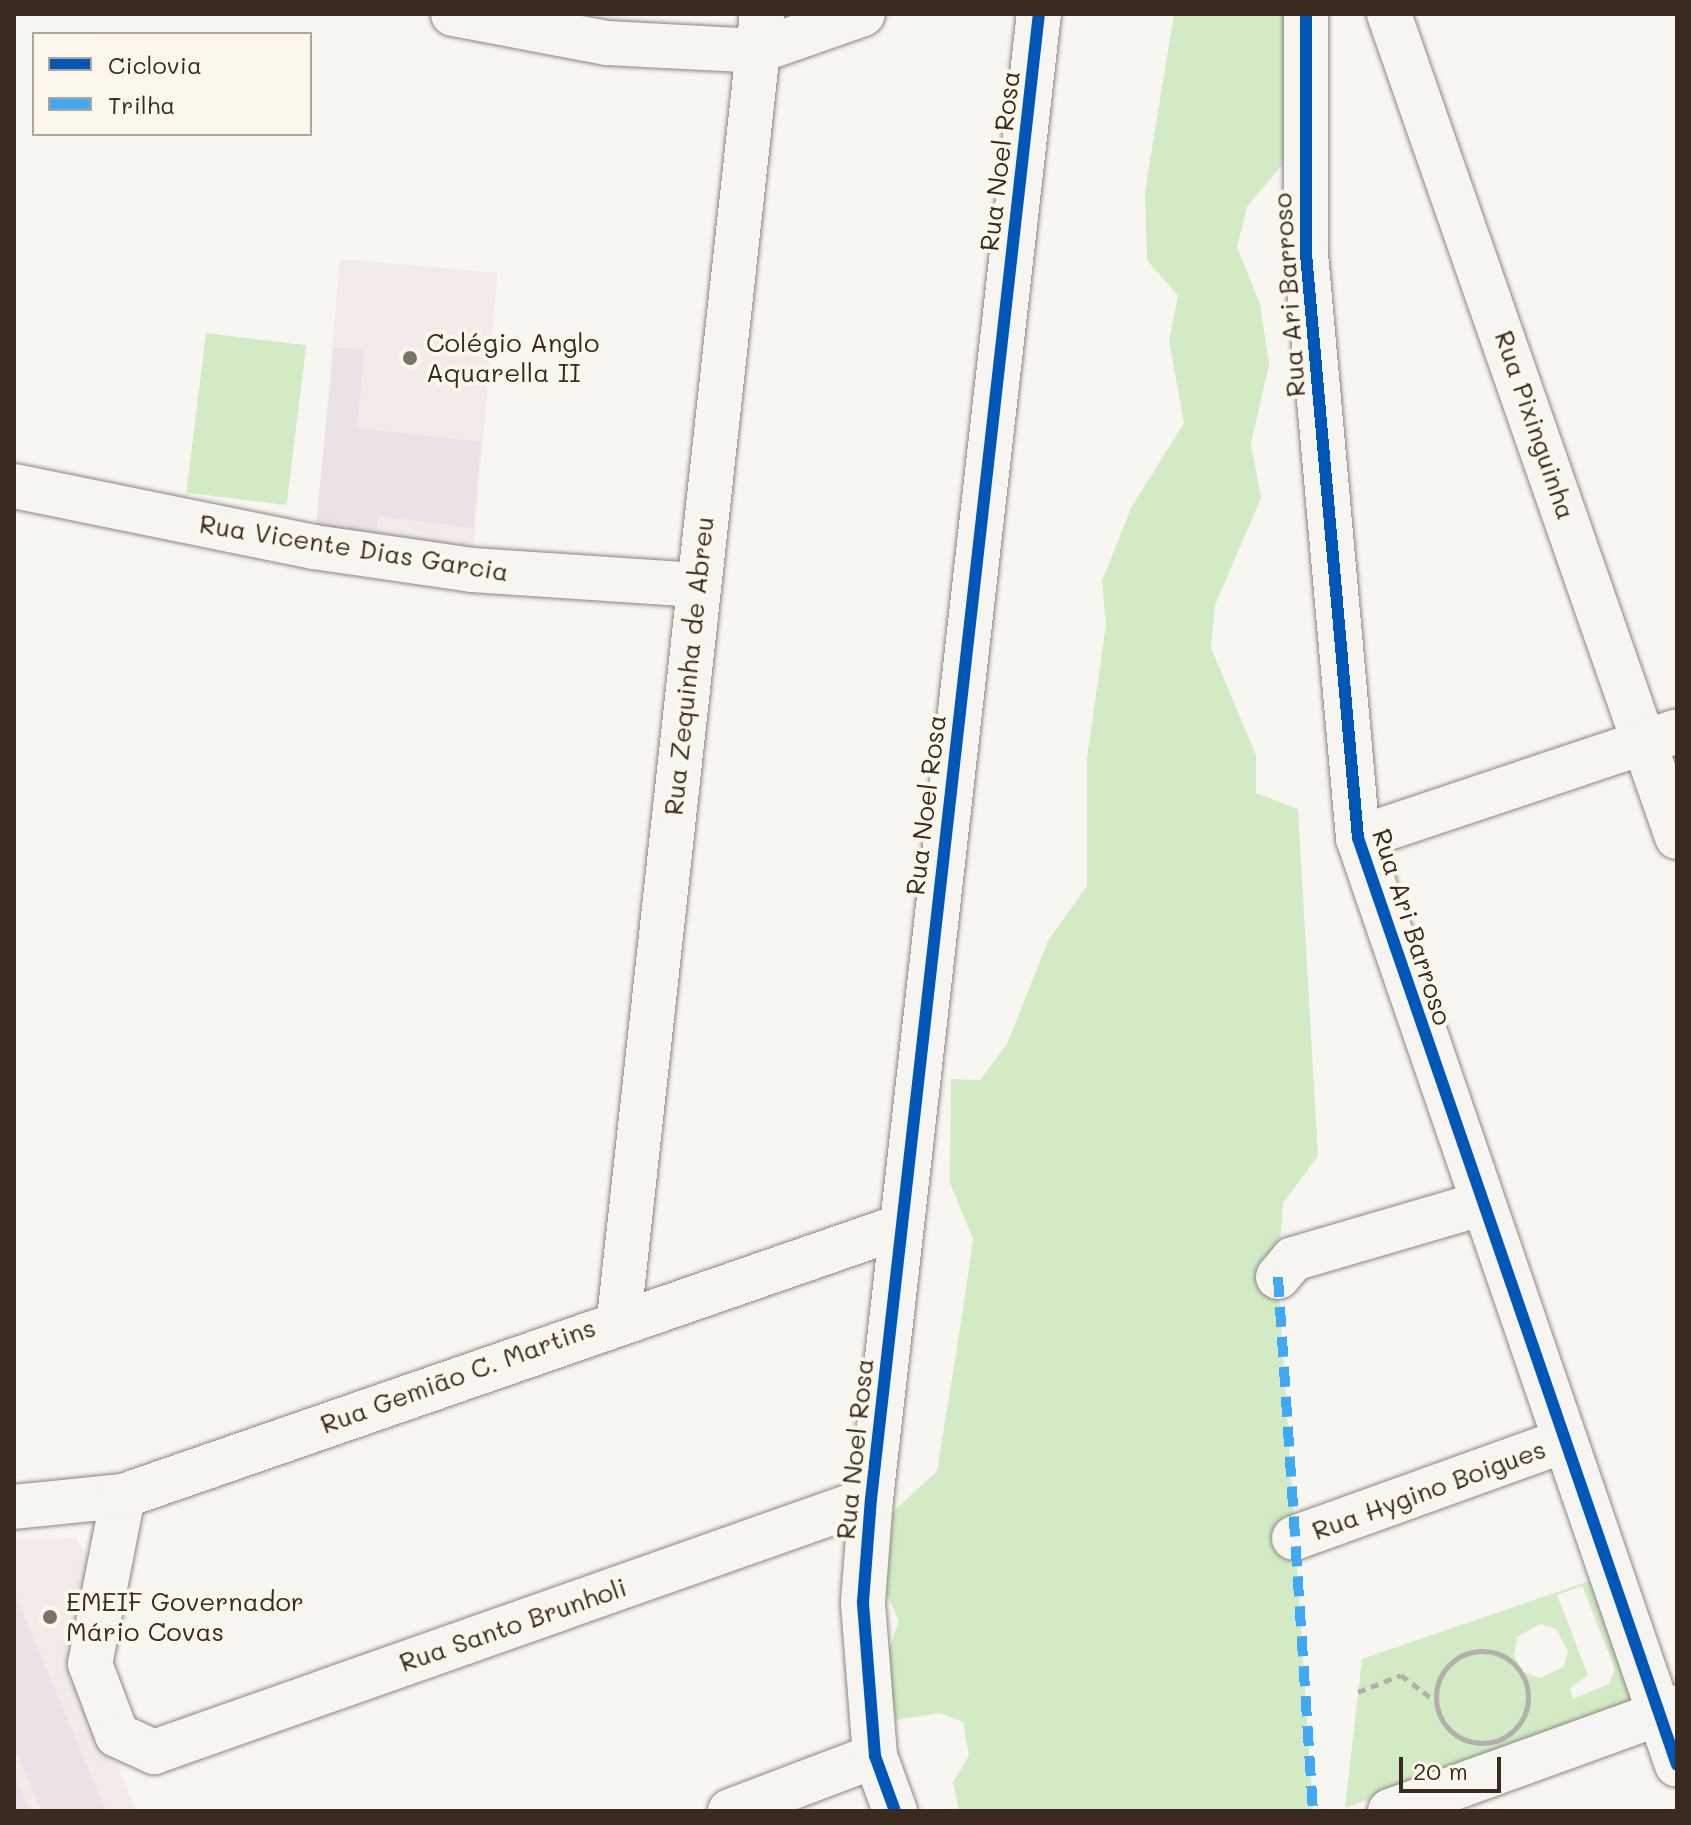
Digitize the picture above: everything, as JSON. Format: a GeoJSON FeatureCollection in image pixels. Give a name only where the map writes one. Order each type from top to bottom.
{"type":"FeatureCollection","features":[{"type":"Feature","properties":{"kind":"street"},"geometry":{"type":"LineString","coordinates":[[453,14],[607,43],[760,32],[863,14]]}},
{"type":"Feature","properties":{"kind":"street","name":"Rua Noel Rosa"},"geometry":{"type":"LineString","coordinates":[[895,1811],[875,1756],[863,1602],[871,1499],[899,1227],[1039,14]]}},
{"type":"Feature","properties":{"kind":"street","name":"Rua Ari Barroso"},"geometry":{"type":"LineString","coordinates":[[1306,14],[1306,254],[1358,838],[1564,1441],[1668,1710],[1677,1765]]}},
{"type":"Feature","properties":{"kind":"street","name":"Rua Pixinguinha"},"geometry":{"type":"LineString","coordinates":[[1389,14],[1661,737],[1677,837]]}},
{"type":"Feature","properties":{"kind":"street","name":"Rua Zequinha de Abreu"},"geometry":{"type":"LineString","coordinates":[[619,1319],[760,32]]}},
{"type":"Feature","properties":{"kind":"street","name":"Rua Vicente Dias Garcia"},"geometry":{"type":"LineString","coordinates":[[14,486],[330,550],[599,582],[698,585]]}},
{"type":"Feature","properties":{"kind":"street"},"geometry":{"type":"LineString","coordinates":[[1358,838],[1661,737]]}},
{"type":"Feature","properties":{"kind":"street"},"geometry":{"type":"LineString","coordinates":[[1278,1277],[1293,1259],[1481,1204]]}},
{"type":"Feature","properties":{"kind":"street","name":"Rua Gemião C. Martins"},"geometry":{"type":"LineString","coordinates":[[14,1507],[123,1496],[619,1319],[899,1227]]}},
{"type":"Feature","properties":{"kind":"street","name":"Rua Hygino Boigues"},"geometry":{"type":"LineString","coordinates":[[1294,1538],[1564,1441]]}},
{"type":"Feature","properties":{"kind":"street","name":"Rua Santo Brunholi"},"geometry":{"type":"LineString","coordinates":[[123,1496],[90,1664],[117,1735],[154,1752],[871,1499]]}},
{"type":"Feature","properties":{"kind":"street"},"geometry":{"type":"LineString","coordinates":[[1390,1811],[1668,1710]]}},
{"type":"Feature","properties":{"kind":"street"},"geometry":{"type":"LineString","coordinates":[[730,1811],[875,1756]]}},
{"type":"Feature","properties":{"kind":"path"},"geometry":{"type":"LineString","coordinates":[[1358,1692],[1401,1675],[1436,1702],[1459,1737],[1486,1743],[1522,1720],[1528,1689],[1499,1654],[1468,1653],[1443,1672],[1436,1702]]}},
{"type":"Feature","properties":{"kind":"shaded area","name":"Colégio Anglo Aquarella II"},"geometry":{"type":"Polygon","coordinates":[[[340,259],[497,273],[473,549],[316,535],[340,259]]]}},
{"type":"Feature","properties":{"kind":"shaded area","name":"EMEIF Governador Mário Covas"},"geometry":{"type":"Polygon","coordinates":[[[75,1538],[91,1560],[81,1675],[136,1811],[14,1811],[14,1539],[75,1538]]]}},
{"type":"Feature","properties":{"kind":"green space"},"geometry":{"type":"Polygon","coordinates":[[[1174,14],[1293,14],[1290,155],[1247,207],[1237,247],[1260,304],[1269,364],[1251,444],[1261,498],[1215,605],[1211,648],[1256,755],[1256,793],[1298,809],[1318,1156],[1283,1203],[1278,1277],[1313,1811],[959,1811],[953,1782],[969,1756],[963,1722],[939,1713],[896,1720],[882,1668],[899,1621],[884,1588],[883,1521],[937,1471],[963,1310],[973,1239],[950,1183],[951,1079],[980,1080],[1007,1044],[1048,941],[1087,886],[1087,758],[1106,625],[1102,581],[1131,508],[1184,423],[1169,341],[1178,296],[1147,260],[1145,191],[1174,14]]]}},
{"type":"Feature","properties":{"kind":"green space"},"geometry":{"type":"Polygon","coordinates":[[[206,333],[306,345],[287,505],[186,493],[206,333]]]}},
{"type":"Feature","properties":{"kind":"green space"},"geometry":{"type":"Polygon","coordinates":[[[1604,1576],[1648,1697],[1345,1808],[1362,1659],[1604,1576]],[[1582,1586],[1557,1595],[1588,1675],[1570,1688],[1573,1699],[1609,1684],[1615,1669],[1582,1586]],[[1540,1624],[1517,1637],[1514,1656],[1523,1672],[1540,1678],[1563,1667],[1568,1651],[1556,1629],[1540,1624]]]}},
{"type":"Feature","properties":{"kind":"building"},"geometry":{"type":"Polygon","coordinates":[[[334,347],[364,350],[357,428],[481,442],[473,528],[378,516],[376,539],[315,535],[334,347]]]}},
{"type":"Feature","properties":{"kind":"building"},"geometry":{"type":"Polygon","coordinates":[[[14,1592],[106,1811],[41,1811],[14,1746],[14,1592]]]}},
{"type":"Feature","properties":{"kind":"building"},"geometry":{"type":"Polygon","coordinates":[[[14,1774],[30,1811],[14,1811],[14,1774]]]}},
{"type":"Feature","properties":{"kind":"marked path"},"geometry":{"type":"LineString","coordinates":[[1278,1277],[1313,1811]]}},
{"type":"Feature","properties":{"kind":"cycle path"},"geometry":{"type":"LineString","coordinates":[[895,1811],[875,1756],[863,1602],[871,1499],[1039,14]]}},
{"type":"Feature","properties":{"kind":"cycle path"},"geometry":{"type":"LineString","coordinates":[[1306,14],[1306,254],[1358,838],[1677,1765]]}},
{"type":"Feature","properties":{"kind":"place","name":"Colégio Anglo Aquarella II"},"geometry":{"type":"Point","coordinates":[410,358]}},
{"type":"Feature","properties":{"kind":"place","name":"EMEIF Governador Mário Covas"},"geometry":{"type":"Point","coordinates":[50,1617]}}]}
